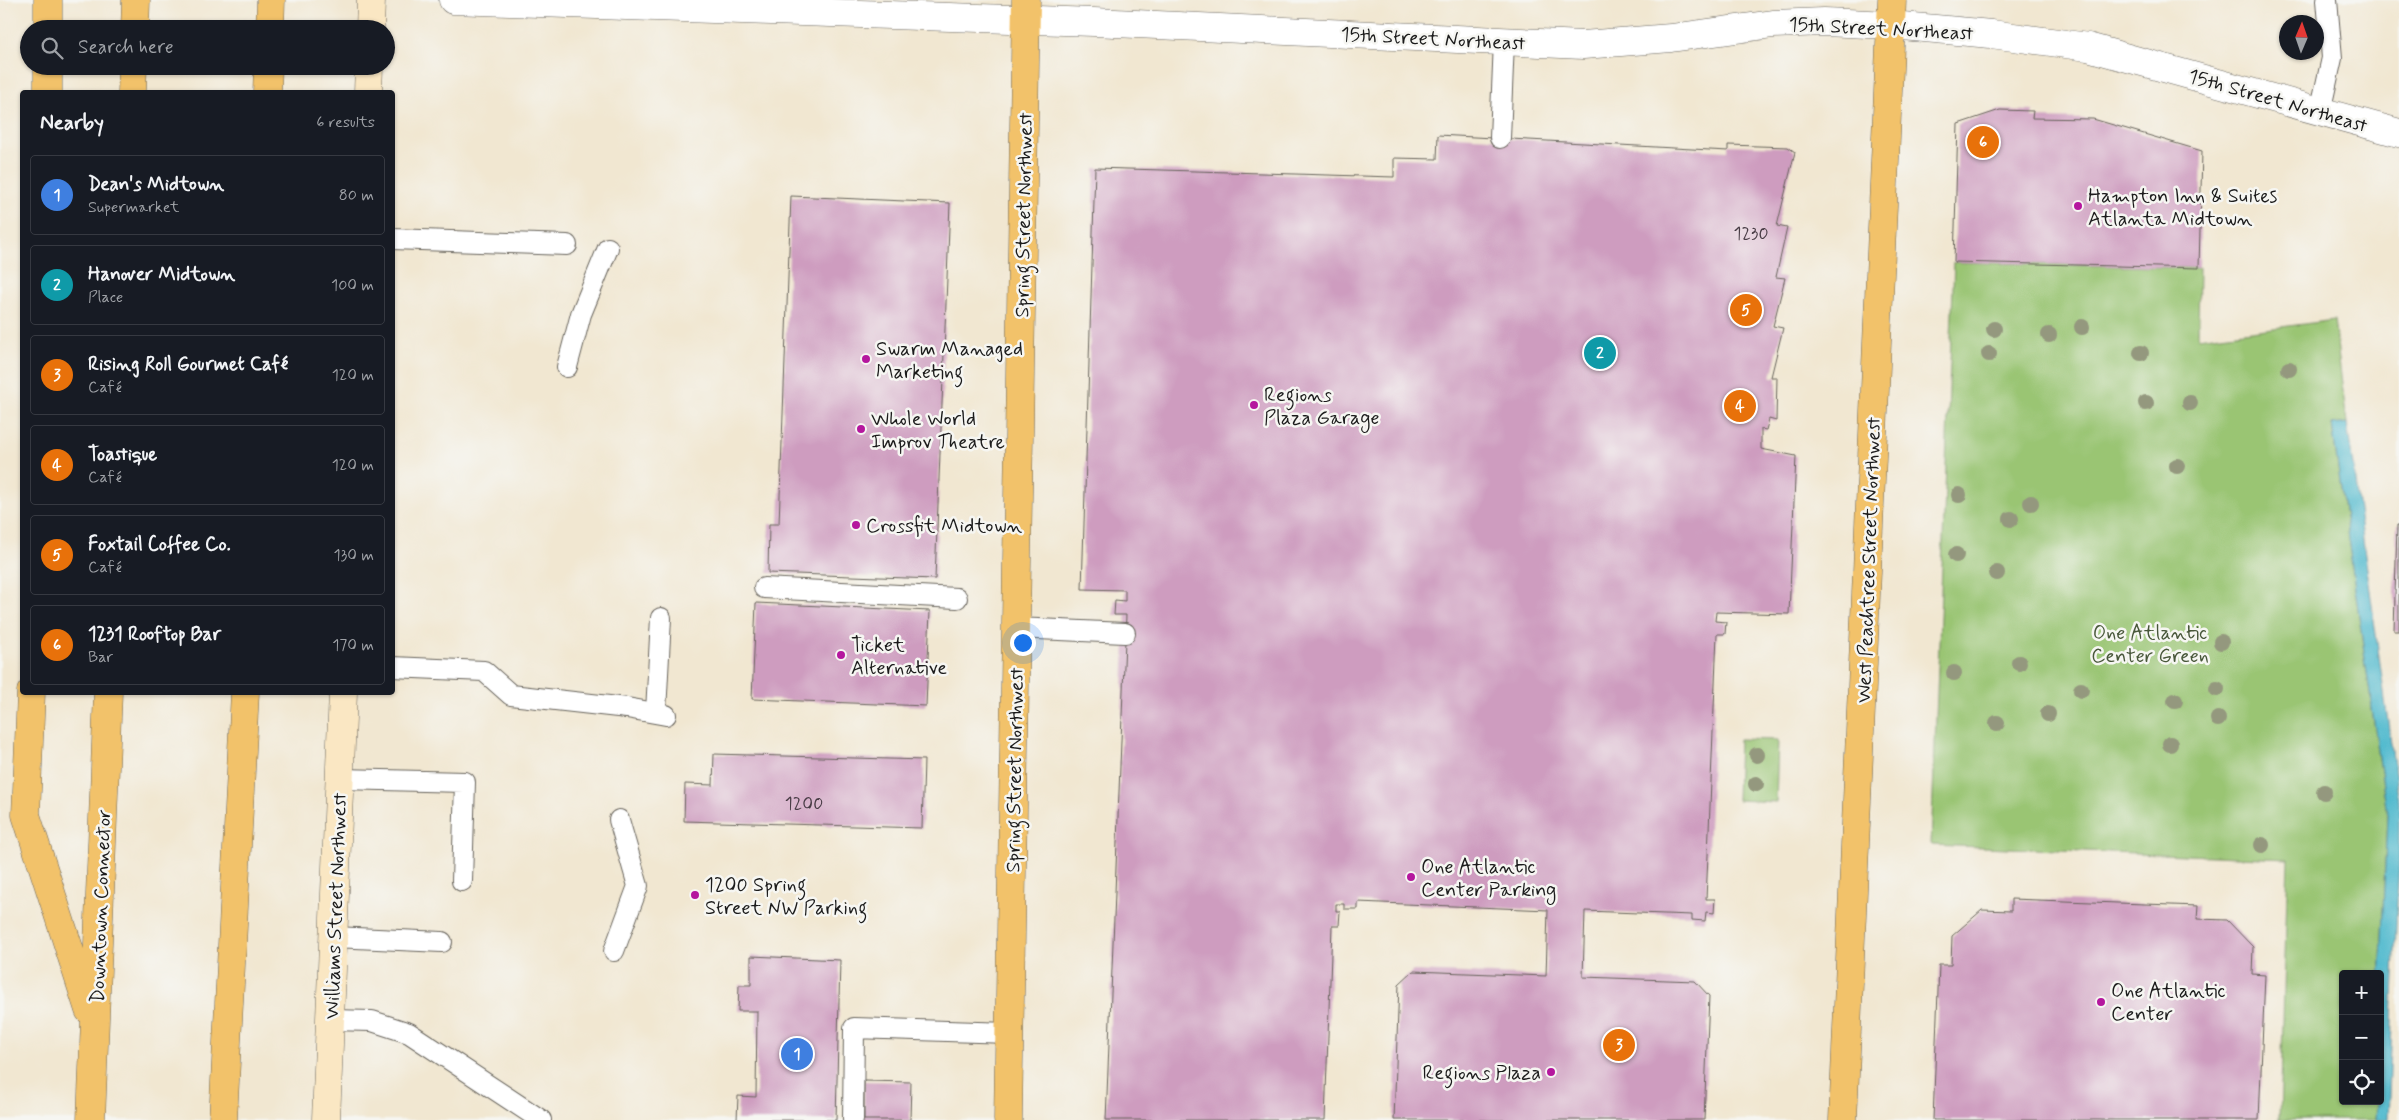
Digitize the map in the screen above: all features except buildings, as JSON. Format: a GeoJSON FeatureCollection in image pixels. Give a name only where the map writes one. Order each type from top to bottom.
{"type":"FeatureCollection","features":[{"type":"Feature","properties":{"kind":"main road"},"geometry":{"type":"LineString","coordinates":[[48,0],[48,20]]}},
{"type":"Feature","properties":{"kind":"main road"},"geometry":{"type":"LineString","coordinates":[[135,20],[136,0]]}},
{"type":"Feature","properties":{"kind":"main road"},"geometry":{"type":"LineString","coordinates":[[270,20],[271,0]]}},
{"type":"Feature","properties":{"kind":"main road","name":"Spring Street Northwest"},"geometry":{"type":"LineString","coordinates":[[1008,1120],[1026,10]]}},
{"type":"Feature","properties":{"kind":"main road","name":"West Peachtree Street Northwest"},"geometry":{"type":"LineString","coordinates":[[1843,1120],[1892,13]]}},
{"type":"Feature","properties":{"kind":"main road"},"geometry":{"type":"LineString","coordinates":[[48,75],[48,90]]}},
{"type":"Feature","properties":{"kind":"main road"},"geometry":{"type":"LineString","coordinates":[[132,90],[133,75]]}},
{"type":"Feature","properties":{"kind":"main road"},"geometry":{"type":"LineString","coordinates":[[267,90],[268,75]]}},
{"type":"Feature","properties":{"kind":"main road"},"geometry":{"type":"LineString","coordinates":[[31,695],[26,815],[95,1028]]}},
{"type":"Feature","properties":{"kind":"main road","name":"Downtown Connector"},"geometry":{"type":"LineString","coordinates":[[91,1120],[108,695]]}},
{"type":"Feature","properties":{"kind":"main road"},"geometry":{"type":"LineString","coordinates":[[223,1120],[245,695]]}},
{"type":"Feature","properties":{"kind":"street"},"geometry":{"type":"LineString","coordinates":[[370,20],[371,0]]}},
{"type":"Feature","properties":{"kind":"street","name":"15th Street Northeast"},"geometry":{"type":"LineString","coordinates":[[453,0],[1026,10],[1583,45],[1671,38],[1773,24],[1824,22],[1892,13],[1991,34],[2088,47],[2399,133]]}},
{"type":"Feature","properties":{"kind":"street"},"geometry":{"type":"LineString","coordinates":[[368,75],[368,90]]}},
{"type":"Feature","properties":{"kind":"street","name":"Williams Street Northwest"},"geometry":{"type":"LineString","coordinates":[[326,1120],[343,695]]}},
{"type":"Feature","properties":{"kind":"lane"},"geometry":{"type":"LineString","coordinates":[[2320,112],[2332,58],[2327,0]]}},
{"type":"Feature","properties":{"kind":"lane"},"geometry":{"type":"LineString","coordinates":[[1500,138],[1504,41]]}},
{"type":"Feature","properties":{"kind":"lane"},"geometry":{"type":"LineString","coordinates":[[395,239],[567,246]]}},
{"type":"Feature","properties":{"kind":"lane"},"geometry":{"type":"LineString","coordinates":[[567,367],[581,314],[608,248]]}},
{"type":"Feature","properties":{"kind":"lane"},"geometry":{"type":"LineString","coordinates":[[764,588],[957,598]]}},
{"type":"Feature","properties":{"kind":"lane"},"geometry":{"type":"LineString","coordinates":[[395,667],[484,671],[511,695],[661,714],[660,618]]}},
{"type":"Feature","properties":{"kind":"lane"},"geometry":{"type":"LineString","coordinates":[[1016,628],[1125,633]]}},
{"type":"Feature","properties":{"kind":"lane"},"geometry":{"type":"LineString","coordinates":[[340,779],[465,782],[462,881]]}},
{"type":"Feature","properties":{"kind":"lane"},"geometry":{"type":"LineString","coordinates":[[614,951],[638,886],[619,820]]}},
{"type":"Feature","properties":{"kind":"lane"},"geometry":{"type":"LineString","coordinates":[[334,937],[442,942]]}},
{"type":"Feature","properties":{"kind":"lane"},"geometry":{"type":"LineString","coordinates":[[331,1020],[372,1020],[408,1033],[541,1120]]}},
{"type":"Feature","properties":{"kind":"lane"},"geometry":{"type":"LineString","coordinates":[[853,1120],[854,1028],[1009,1033]]}},
{"type":"Feature","properties":{"kind":"green space","name":"One Atlantic Center Green"},"geometry":{"type":"Polygon","coordinates":[[[1954,262],[2199,268],[2198,338],[2334,320],[2347,423],[2332,425],[2387,814],[2381,970],[2339,970],[2339,1105],[2376,1105],[2375,1120],[2280,1120],[2288,859],[1931,845],[1954,262]]]}},
{"type":"Feature","properties":{"kind":"green space"},"geometry":{"type":"Polygon","coordinates":[[[1739,739],[1778,740],[1776,802],[1737,800],[1739,739]]]}},
{"type":"Feature","properties":{"kind":"water"},"geometry":{"type":"Polygon","coordinates":[[[2347,423],[2399,802],[2399,857],[2388,1120],[2375,1120],[2376,1105],[2384,1105],[2384,970],[2381,970],[2387,814],[2332,425],[2347,423]]]}},
{"type":"Feature","properties":{"kind":"place","name":"1231 Rooftop Bar"},"geometry":{"type":"Point","coordinates":[1983,142]}},
{"type":"Feature","properties":{"kind":"place","name":"Hampton Inn & Suites Atlanta Midtown"},"geometry":{"type":"Point","coordinates":[2078,206]}},
{"type":"Feature","properties":{"kind":"place","name":"Foxtail Coffee Co."},"geometry":{"type":"Point","coordinates":[1746,310]}},
{"type":"Feature","properties":{"kind":"place","name":"Hanover Midtown"},"geometry":{"type":"Point","coordinates":[1600,353]}},
{"type":"Feature","properties":{"kind":"place","name":"Swarm Managed Marketing"},"geometry":{"type":"Point","coordinates":[866,359]}},
{"type":"Feature","properties":{"kind":"place","name":"Regions Plaza Garage"},"geometry":{"type":"Point","coordinates":[1254,405]}},
{"type":"Feature","properties":{"kind":"place","name":"Toastique"},"geometry":{"type":"Point","coordinates":[1740,406]}},
{"type":"Feature","properties":{"kind":"place","name":"Whole World Improv Theatre"},"geometry":{"type":"Point","coordinates":[861,429]}},
{"type":"Feature","properties":{"kind":"place","name":"Crossfit Midtown"},"geometry":{"type":"Point","coordinates":[856,525]}},
{"type":"Feature","properties":{"kind":"place","name":"Ticket Alternative"},"geometry":{"type":"Point","coordinates":[841,655]}},
{"type":"Feature","properties":{"kind":"place","name":"One Atlantic Center Parking"},"geometry":{"type":"Point","coordinates":[1411,877]}},
{"type":"Feature","properties":{"kind":"place","name":"1200 Spring Street NW Parking"},"geometry":{"type":"Point","coordinates":[695,895]}},
{"type":"Feature","properties":{"kind":"place","name":"One Atlantic Center"},"geometry":{"type":"Point","coordinates":[2101,1002]}},
{"type":"Feature","properties":{"kind":"place","name":"Rising Roll Gourmet Café"},"geometry":{"type":"Point","coordinates":[1619,1045]}},
{"type":"Feature","properties":{"kind":"place","name":"Dean's Midtown"},"geometry":{"type":"Point","coordinates":[797,1054]}},
{"type":"Feature","properties":{"kind":"place","name":"Regions Plaza"},"geometry":{"type":"Point","coordinates":[1551,1072]}}]}
